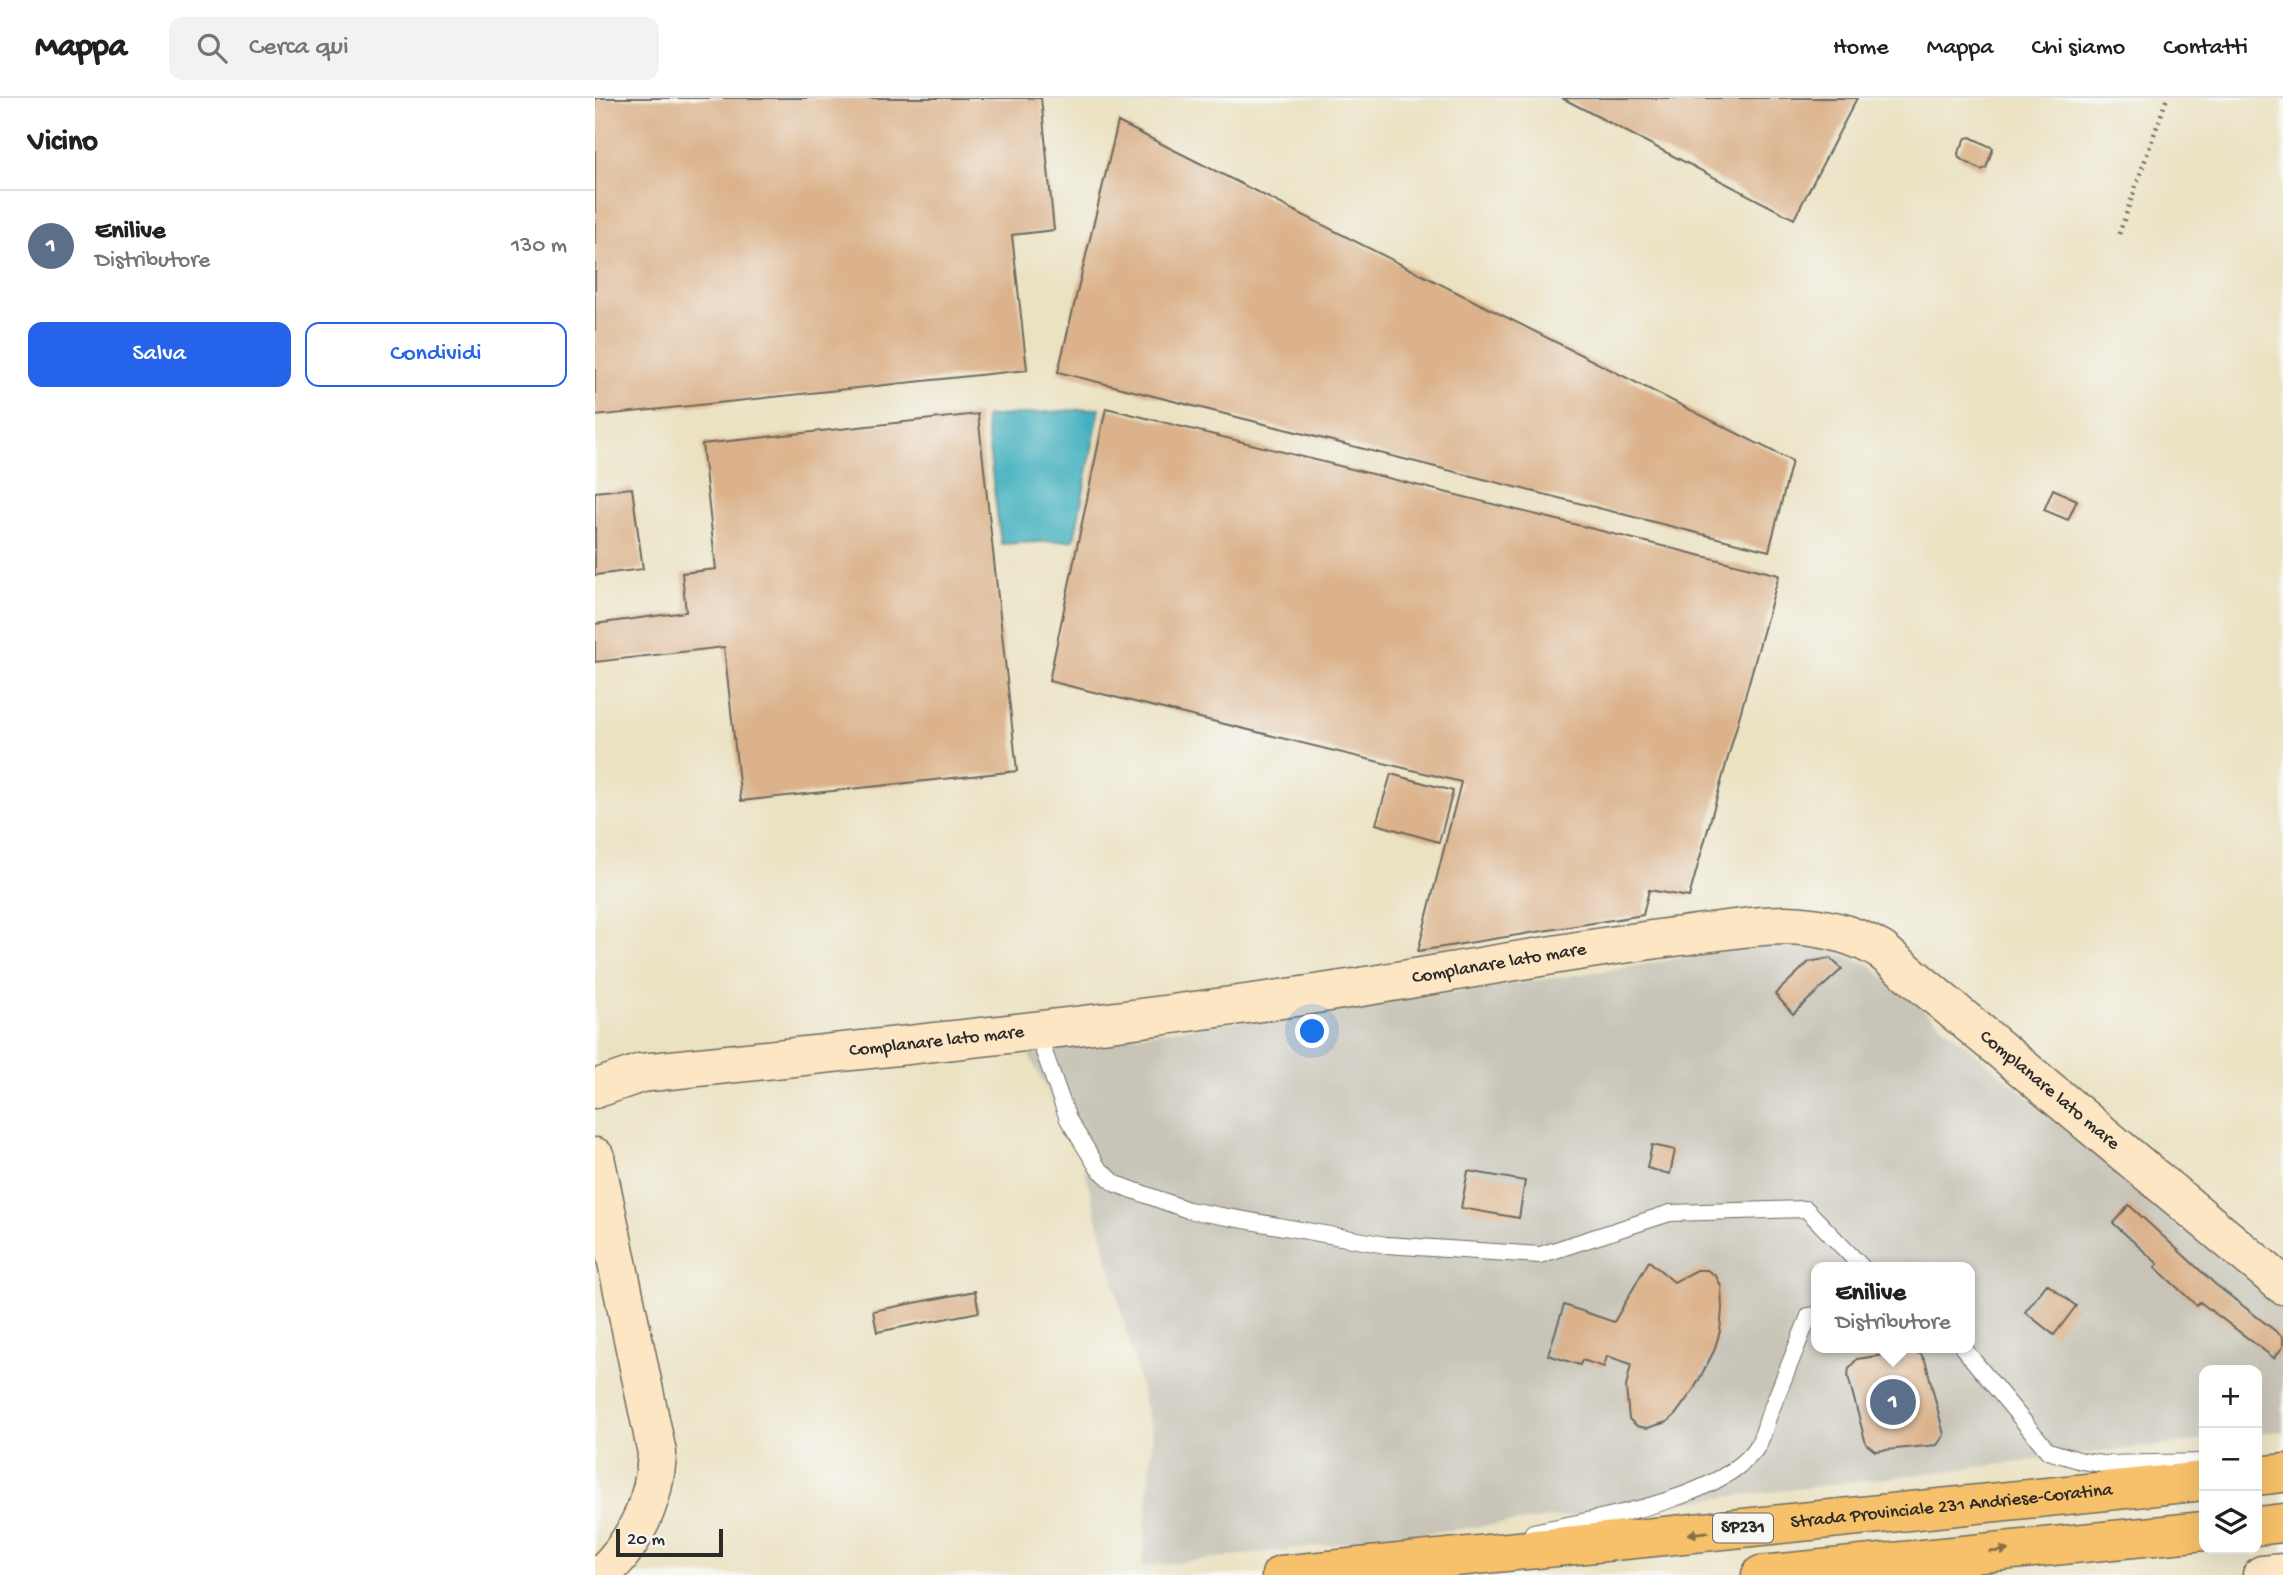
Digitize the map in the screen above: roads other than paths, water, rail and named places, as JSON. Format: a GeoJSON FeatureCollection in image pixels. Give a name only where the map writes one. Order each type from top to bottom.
{"type":"FeatureCollection","features":[{"type":"Feature","properties":{"kind":"highway"},"geometry":{"type":"LineString","coordinates":[[2262,1475],[2283,1473]]}},
{"type":"Feature","properties":{"kind":"highway","name":"Strada Provinciale 231 Andriese-Coratina"},"geometry":{"type":"LineString","coordinates":[[1281,1575],[2199,1482]]}},
{"type":"Feature","properties":{"kind":"highway"},"geometry":{"type":"LineString","coordinates":[[2262,1525],[2283,1523]]}},
{"type":"Feature","properties":{"kind":"highway"},"geometry":{"type":"LineString","coordinates":[[1761,1575],[2199,1531]]}},
{"type":"Feature","properties":{"kind":"street","name":"Complanare lato mare"},"geometry":{"type":"LineString","coordinates":[[595,1089],[641,1073],[1037,1032],[1352,988],[1643,941],[1783,925],[1826,929],[1867,942],[1882,951],[2283,1284]]}},
{"type":"Feature","properties":{"kind":"street"},"geometry":{"type":"LineString","coordinates":[[595,1157],[657,1453],[656,1477],[642,1519],[625,1548],[601,1575]]}},
{"type":"Feature","properties":{"kind":"street"},"geometry":{"type":"LineString","coordinates":[[2262,1575],[2283,1573]]}},
{"type":"Feature","properties":{"kind":"lane"},"geometry":{"type":"LineString","coordinates":[[1037,1032],[1068,1119],[1098,1168],[1116,1184],[1188,1210],[1386,1245],[1540,1255],[1670,1213],[1807,1209],[1857,1262]]}},
{"type":"Feature","properties":{"kind":"lane"},"geometry":{"type":"LineString","coordinates":[[1381,1565],[1651,1506],[1719,1479],[1756,1450],[1811,1316]]}},
{"type":"Feature","properties":{"kind":"lane"},"geometry":{"type":"LineString","coordinates":[[1967,1353],[2048,1451],[2103,1464],[2199,1462]]}},
{"type":"Feature","properties":{"kind":"lane"},"geometry":{"type":"LineString","coordinates":[[2262,1461],[2283,1460]]}},
{"type":"Feature","properties":{"kind":"water"},"geometry":{"type":"Polygon","coordinates":[[[1100,408],[1074,540],[1001,544],[985,417],[1100,408]]]}},
{"type":"Feature","properties":{"kind":"place","name":"Enilive"},"geometry":{"type":"Point","coordinates":[1893,1402]}}]}
